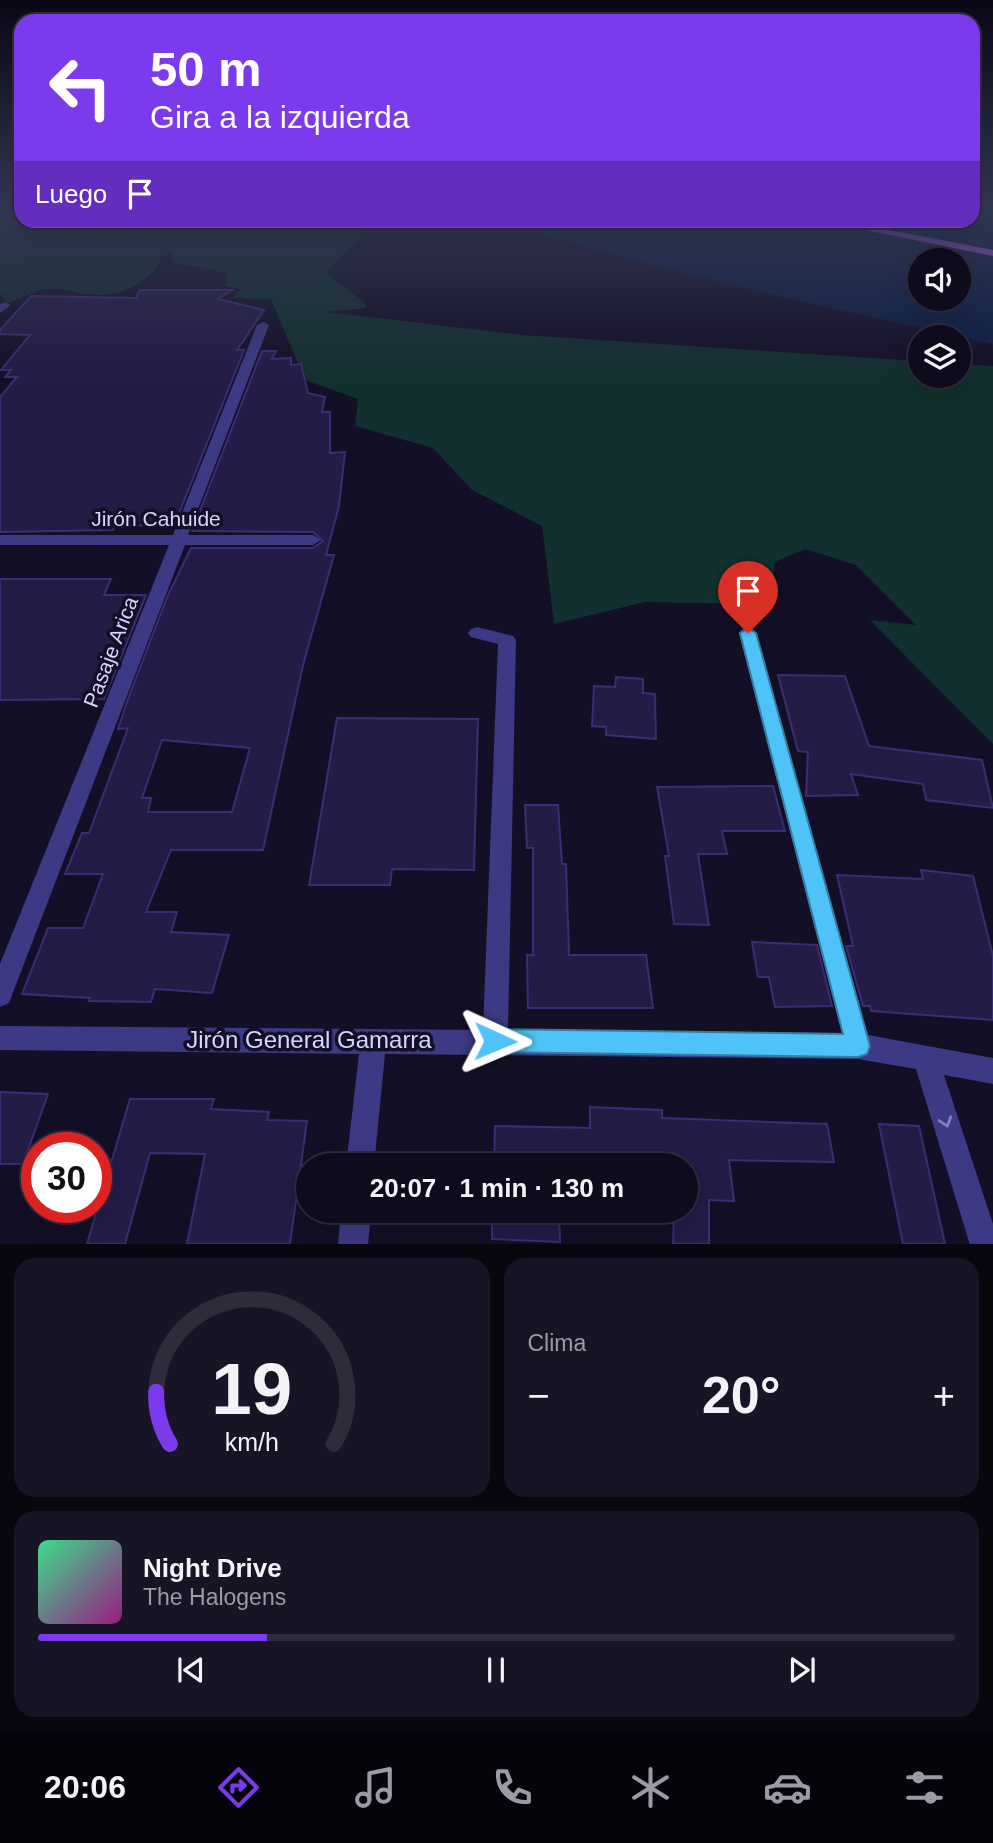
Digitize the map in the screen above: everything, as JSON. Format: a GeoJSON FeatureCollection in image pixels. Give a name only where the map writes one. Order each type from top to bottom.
{"type":"FeatureCollection","features":[{"type":"Feature","properties":{"kind":"street","name":"Pasaje Arica"},"geometry":{"type":"LineString","coordinates":[[0,995],[263,325]]}},
{"type":"Feature","properties":{"kind":"street","name":"Jirón Cahuide"},"geometry":{"type":"LineString","coordinates":[[0,540],[313,540]]}},
{"type":"Feature","properties":{"kind":"street"},"geometry":{"type":"LineString","coordinates":[[477,633],[507,639],[495,1041]]}},
{"type":"Feature","properties":{"kind":"street"},"geometry":{"type":"LineString","coordinates":[[748,633],[858,1046]]}},
{"type":"Feature","properties":{"kind":"street","name":"Jirón General Gamarra"},"geometry":{"type":"LineString","coordinates":[[0,1038],[858,1046],[993,1071]]}},
{"type":"Feature","properties":{"kind":"street"},"geometry":{"type":"LineString","coordinates":[[361,1153],[373,1041]]}},
{"type":"Feature","properties":{"kind":"street"},"geometry":{"type":"LineString","coordinates":[[925,1058],[985,1244]]}},
{"type":"Feature","properties":{"kind":"street"},"geometry":{"type":"LineString","coordinates":[[353,1244],[355,1223]]}},
{"type":"Feature","properties":{"kind":"green space"},"geometry":{"type":"Polygon","coordinates":[[[0,263],[158,263],[140,283],[119,292],[96,295],[47,289],[6,304],[0,293],[0,263]]]}},
{"type":"Feature","properties":{"kind":"green space"},"geometry":{"type":"Polygon","coordinates":[[[178,263],[335,263],[326,273],[364,302],[366,308],[326,312],[522,335],[908,360],[908,388],[971,388],[971,365],[993,366],[993,744],[870,620],[916,625],[856,565],[805,549],[775,562],[770,604],[645,602],[554,624],[542,526],[472,490],[433,448],[355,426],[358,399],[305,380],[271,299],[233,298],[240,289],[226,286],[226,273],[178,263]]]}},
{"type":"Feature","properties":{"kind":"water"},"geometry":{"type":"Polygon","coordinates":[[[647,263],[908,263],[908,311],[971,311],[971,263],[993,263],[993,344],[971,339],[971,325],[908,325],[647,263]]]}},
{"type":"Feature","properties":{"kind":"building"},"geometry":{"type":"Polygon","coordinates":[[[140,290],[232,290],[218,299],[264,310],[237,350],[244,350],[174,526],[115,525],[113,530],[0,532],[0,397],[17,377],[5,377],[11,370],[1,370],[30,335],[0,334],[0,330],[31,296],[136,298],[140,290]]]}},
{"type":"Feature","properties":{"kind":"building"},"geometry":{"type":"Polygon","coordinates":[[[262,351],[276,351],[272,359],[291,358],[291,365],[301,364],[308,393],[325,397],[322,412],[330,412],[330,453],[345,452],[339,506],[326,555],[334,555],[303,665],[263,850],[171,850],[146,912],[177,912],[171,932],[229,935],[212,993],[155,989],[151,1002],[89,1001],[90,998],[22,994],[48,928],[83,928],[103,874],[65,874],[82,833],[89,833],[128,728],[118,729],[128,699],[168,595],[191,548],[313,548],[323,541],[313,532],[192,531],[262,351]],[[162,740],[142,798],[151,798],[148,812],[232,812],[250,748],[162,740]]]}},
{"type":"Feature","properties":{"kind":"building"},"geometry":{"type":"Polygon","coordinates":[[[0,579],[111,579],[104,595],[146,595],[104,699],[0,700],[0,579]]]}},
{"type":"Feature","properties":{"kind":"building"},"geometry":{"type":"Polygon","coordinates":[[[778,675],[845,676],[869,746],[982,760],[993,808],[926,800],[923,784],[851,774],[858,795],[806,796],[808,752],[798,751],[778,675]]]}},
{"type":"Feature","properties":{"kind":"building"},"geometry":{"type":"Polygon","coordinates":[[[616,677],[643,679],[643,693],[655,694],[656,739],[606,735],[606,727],[592,726],[594,686],[615,687],[616,677]]]}},
{"type":"Feature","properties":{"kind":"building"},"geometry":{"type":"Polygon","coordinates":[[[337,718],[478,719],[474,870],[392,869],[390,885],[309,885],[337,718]]]}},
{"type":"Feature","properties":{"kind":"building"},"geometry":{"type":"Polygon","coordinates":[[[773,786],[785,831],[722,831],[727,854],[698,854],[709,925],[674,924],[665,856],[669,856],[657,787],[773,786]]]}},
{"type":"Feature","properties":{"kind":"building"},"geometry":{"type":"Polygon","coordinates":[[[525,805],[558,805],[562,864],[566,864],[569,955],[646,955],[653,1008],[528,1008],[527,955],[533,955],[533,848],[527,848],[525,805]]]}},
{"type":"Feature","properties":{"kind":"building"},"geometry":{"type":"Polygon","coordinates":[[[921,870],[973,876],[993,956],[993,1020],[871,1011],[870,1006],[863,1006],[846,946],[853,946],[837,875],[923,879],[921,870]]]}},
{"type":"Feature","properties":{"kind":"building"},"geometry":{"type":"Polygon","coordinates":[[[752,942],[817,945],[832,1006],[775,1007],[769,977],[758,977],[752,942]]]}},
{"type":"Feature","properties":{"kind":"building"},"geometry":{"type":"Polygon","coordinates":[[[0,1092],[48,1094],[34,1132],[21,1132],[21,1164],[0,1164],[0,1092]]]}},
{"type":"Feature","properties":{"kind":"building"},"geometry":{"type":"Polygon","coordinates":[[[130,1099],[214,1099],[211,1109],[269,1112],[267,1120],[307,1121],[303,1153],[296,1153],[296,1201],[290,1244],[187,1244],[205,1154],[150,1153],[125,1244],[87,1244],[93,1223],[112,1223],[112,1160],[130,1099]]]}},
{"type":"Feature","properties":{"kind":"building"},"geometry":{"type":"Polygon","coordinates":[[[590,1107],[662,1110],[662,1118],[827,1124],[834,1162],[729,1160],[734,1201],[709,1200],[709,1244],[673,1244],[674,1223],[698,1223],[698,1153],[494,1153],[495,1126],[590,1128],[590,1107]]]}},
{"type":"Feature","properties":{"kind":"building"},"geometry":{"type":"Polygon","coordinates":[[[879,1124],[919,1126],[945,1244],[903,1244],[879,1124]]]}},
{"type":"Feature","properties":{"kind":"building"},"geometry":{"type":"Polygon","coordinates":[[[492,1223],[559,1223],[560,1242],[492,1239],[492,1223]]]}},
{"type":"Feature","properties":{"kind":"route"},"geometry":{"type":"LineString","coordinates":[[495,1041],[858,1046],[748,633]]}}]}
